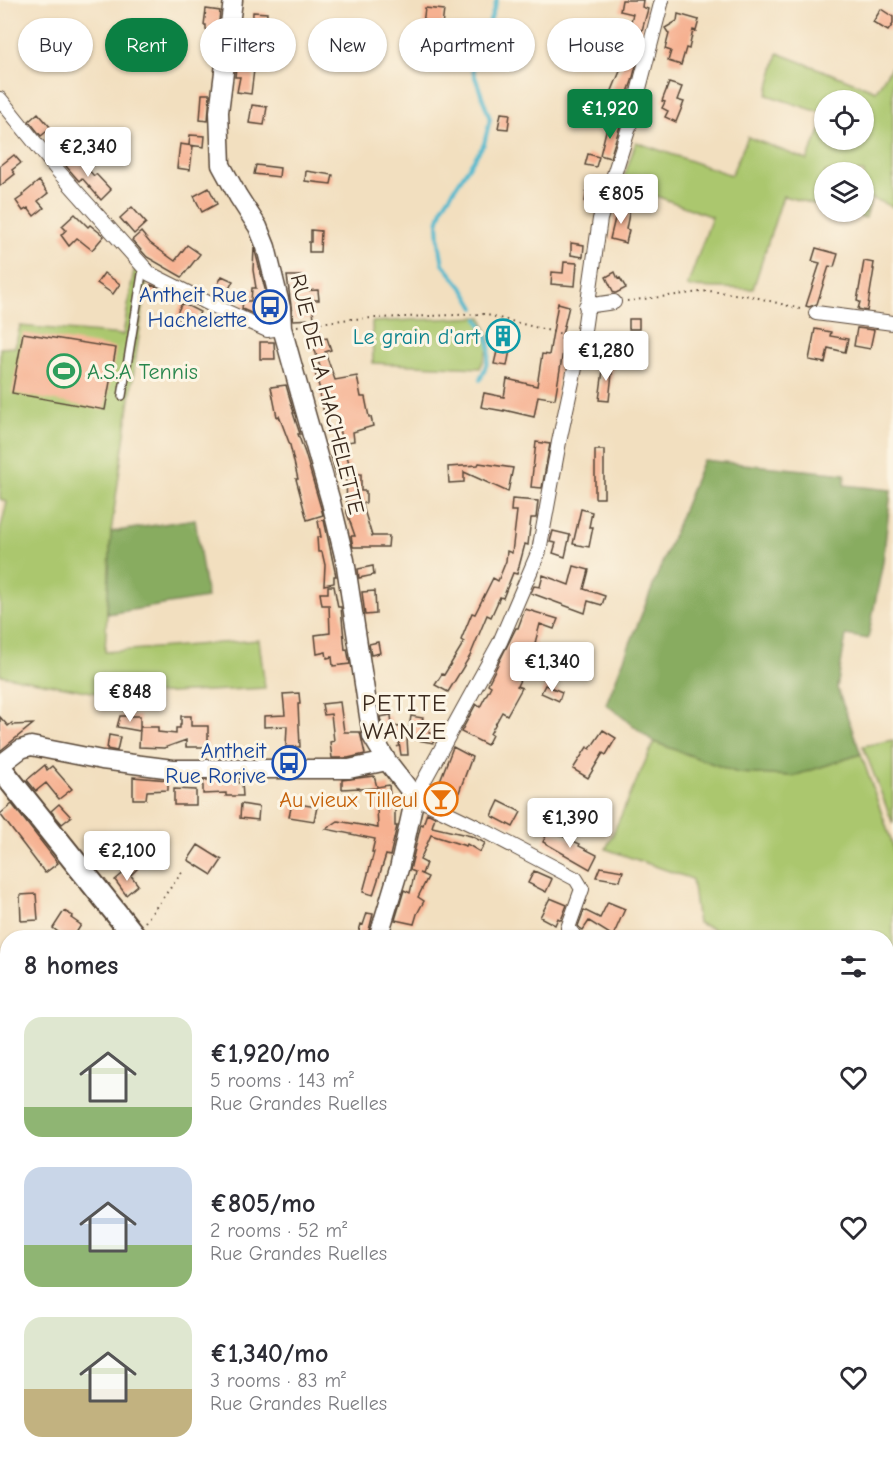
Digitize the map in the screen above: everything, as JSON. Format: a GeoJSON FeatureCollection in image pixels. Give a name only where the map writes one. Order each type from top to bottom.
{"type":"FeatureCollection","features":[{"type":"Feature","properties":{"kind":"main road"},"geometry":{"type":"LineString","coordinates":[[0,766],[129,930]]}},
{"type":"Feature","properties":{"kind":"street","name":"RUE DE LA HACHELETTE"},"geometry":{"type":"LineString","coordinates":[[233,0],[219,112],[221,165],[258,226],[266,247],[281,308],[282,328],[345,560],[372,736],[393,757],[415,797]]}},
{"type":"Feature","properties":{"kind":"street"},"geometry":{"type":"LineString","coordinates":[[380,930],[399,870],[415,797],[500,642],[539,552],[574,368],[583,337],[600,219],[629,127],[663,0]]}},
{"type":"Feature","properties":{"kind":"street"},"geometry":{"type":"LineString","coordinates":[[0,99],[58,171],[150,274],[267,330],[282,328]]}},
{"type":"Feature","properties":{"kind":"street"},"geometry":{"type":"LineString","coordinates":[[586,306],[614,302]]}},
{"type":"Feature","properties":{"kind":"street"},"geometry":{"type":"LineString","coordinates":[[816,313],[893,323]]}},
{"type":"Feature","properties":{"kind":"street"},"geometry":{"type":"LineString","coordinates":[[0,766],[21,749],[31,746],[102,760],[173,769],[349,769],[393,757]]}},
{"type":"Feature","properties":{"kind":"street"},"geometry":{"type":"LineString","coordinates":[[415,797],[576,879],[582,889],[568,928],[570,930]]}},
{"type":"Feature","properties":{"kind":"lane"},"geometry":{"type":"LineString","coordinates":[[122,396],[143,267]]}},
{"type":"Feature","properties":{"kind":"path"},"geometry":{"type":"LineString","coordinates":[[614,302],[709,291],[751,296],[816,313]]}},
{"type":"Feature","properties":{"kind":"path"},"geometry":{"type":"LineString","coordinates":[[282,328],[350,319],[483,314],[583,337]]}},
{"type":"Feature","properties":{"kind":"path"},"geometry":{"type":"LineString","coordinates":[[393,757],[396,740]]}},
{"type":"Feature","properties":{"kind":"path"},"geometry":{"type":"LineString","coordinates":[[140,930],[183,871]]}},
{"type":"Feature","properties":{"kind":"green space"},"geometry":{"type":"Polygon","coordinates":[[[778,53],[873,90],[814,90],[814,110],[767,95],[778,53]]]}},
{"type":"Feature","properties":{"kind":"green space"},"geometry":{"type":"Polygon","coordinates":[[[891,67],[893,68],[893,207],[874,199],[874,162],[814,162],[814,204],[783,196],[753,289],[687,287],[712,217],[622,183],[636,142],[731,175],[748,137],[807,160],[814,144],[814,150],[874,150],[874,90],[876,91],[891,67]]]}},
{"type":"Feature","properties":{"kind":"green space"},"geometry":{"type":"Polygon","coordinates":[[[134,270],[147,279],[111,532],[105,652],[259,640],[265,688],[113,696],[0,675],[0,531],[7,502],[0,499],[0,348],[15,347],[20,326],[123,335],[134,270]]]}},
{"type":"Feature","properties":{"kind":"green space"},"geometry":{"type":"Polygon","coordinates":[[[482,317],[491,343],[480,368],[373,363],[372,322],[482,317]]]}},
{"type":"Feature","properties":{"kind":"green space"},"geometry":{"type":"Polygon","coordinates":[[[703,460],[845,474],[844,485],[891,490],[883,562],[868,639],[846,635],[837,688],[861,754],[793,776],[738,773],[654,742],[606,704],[703,460]]]}},
{"type":"Feature","properties":{"kind":"green space"},"geometry":{"type":"Polygon","coordinates":[[[195,519],[207,598],[107,614],[111,532],[195,519]]]}},
{"type":"Feature","properties":{"kind":"green space"},"geometry":{"type":"Polygon","coordinates":[[[893,740],[893,824],[863,746],[893,740]]]}},
{"type":"Feature","properties":{"kind":"green space"},"geometry":{"type":"Polygon","coordinates":[[[654,742],[738,773],[793,776],[861,754],[893,846],[893,930],[716,930],[698,923],[692,879],[606,849],[654,742]]]}},
{"type":"Feature","properties":{"kind":"building"},"geometry":{"type":"Polygon","coordinates":[[[622,0],[643,0],[642,7],[648,9],[645,20],[632,18],[633,14],[620,11],[622,0]]]}},
{"type":"Feature","properties":{"kind":"building"},"geometry":{"type":"Polygon","coordinates":[[[425,8],[444,10],[443,18],[424,18],[425,8]]]}},
{"type":"Feature","properties":{"kind":"building"},"geometry":{"type":"Polygon","coordinates":[[[206,9],[220,11],[219,18],[205,18],[206,9]]]}},
{"type":"Feature","properties":{"kind":"building"},"geometry":{"type":"Polygon","coordinates":[[[881,9],[893,17],[893,24],[888,31],[873,22],[881,9]]]}},
{"type":"Feature","properties":{"kind":"building"},"geometry":{"type":"Polygon","coordinates":[[[253,12],[267,13],[267,18],[253,18],[253,12]]]}},
{"type":"Feature","properties":{"kind":"building"},"geometry":{"type":"Polygon","coordinates":[[[678,14],[699,20],[696,31],[693,30],[689,49],[686,48],[681,65],[668,61],[671,51],[665,49],[669,34],[665,28],[677,21],[678,14]]]}},
{"type":"Feature","properties":{"kind":"building"},"geometry":{"type":"Polygon","coordinates":[[[236,72],[254,72],[251,94],[237,92],[240,77],[235,77],[236,72]]]}},
{"type":"Feature","properties":{"kind":"building"},"geometry":{"type":"Polygon","coordinates":[[[620,72],[634,72],[627,95],[624,94],[618,109],[606,105],[620,72]]]}},
{"type":"Feature","properties":{"kind":"building"},"geometry":{"type":"Polygon","coordinates":[[[669,83],[682,87],[677,100],[684,102],[676,122],[665,117],[668,111],[662,108],[665,102],[662,101],[669,83]]]}},
{"type":"Feature","properties":{"kind":"building"},"geometry":{"type":"Polygon","coordinates":[[[202,94],[210,94],[208,121],[200,120],[202,94]]]}},
{"type":"Feature","properties":{"kind":"building"},"geometry":{"type":"Polygon","coordinates":[[[252,105],[267,107],[264,125],[249,123],[252,105]]]}},
{"type":"Feature","properties":{"kind":"building"},"geometry":{"type":"Polygon","coordinates":[[[38,113],[51,128],[41,136],[29,121],[38,113]]]}},
{"type":"Feature","properties":{"kind":"building"},"geometry":{"type":"Polygon","coordinates":[[[501,113],[510,114],[508,129],[498,128],[501,113]]]}},
{"type":"Feature","properties":{"kind":"building"},"geometry":{"type":"Polygon","coordinates":[[[608,123],[620,126],[610,158],[600,155],[608,123]]]}},
{"type":"Feature","properties":{"kind":"building"},"geometry":{"type":"Polygon","coordinates":[[[190,135],[205,136],[204,147],[189,145],[190,135]]]}},
{"type":"Feature","properties":{"kind":"building"},"geometry":{"type":"Polygon","coordinates":[[[180,144],[193,146],[190,170],[177,168],[180,144]]]}},
{"type":"Feature","properties":{"kind":"building"},"geometry":{"type":"Polygon","coordinates":[[[588,154],[599,157],[596,167],[585,165],[588,154]]]}},
{"type":"Feature","properties":{"kind":"building"},"geometry":{"type":"Polygon","coordinates":[[[14,155],[21,163],[12,170],[15,174],[0,186],[0,166],[14,155]]]}},
{"type":"Feature","properties":{"kind":"building"},"geometry":{"type":"Polygon","coordinates":[[[76,156],[94,176],[96,174],[111,190],[101,200],[82,178],[79,181],[66,166],[76,156]]]}},
{"type":"Feature","properties":{"kind":"building"},"geometry":{"type":"Polygon","coordinates":[[[256,165],[280,168],[279,177],[254,174],[256,165]]]}},
{"type":"Feature","properties":{"kind":"building"},"geometry":{"type":"Polygon","coordinates":[[[306,171],[333,175],[331,184],[305,181],[306,171]]]}},
{"type":"Feature","properties":{"kind":"building"},"geometry":{"type":"Polygon","coordinates":[[[39,181],[48,193],[38,201],[44,208],[34,216],[28,208],[23,211],[16,201],[39,181]]]}},
{"type":"Feature","properties":{"kind":"building"},"geometry":{"type":"Polygon","coordinates":[[[209,188],[217,204],[202,212],[194,196],[209,188]]]}},
{"type":"Feature","properties":{"kind":"building"},"geometry":{"type":"Polygon","coordinates":[[[587,188],[600,190],[595,204],[585,202],[587,188]]]}},
{"type":"Feature","properties":{"kind":"building"},"geometry":{"type":"Polygon","coordinates":[[[618,206],[630,209],[626,243],[610,239],[618,206]]]}},
{"type":"Feature","properties":{"kind":"building"},"geometry":{"type":"Polygon","coordinates":[[[132,207],[146,223],[134,234],[120,218],[132,207]]]}},
{"type":"Feature","properties":{"kind":"building"},"geometry":{"type":"Polygon","coordinates":[[[75,214],[88,227],[90,225],[104,236],[92,250],[77,238],[69,246],[61,235],[66,230],[62,226],[75,214]]]}},
{"type":"Feature","properties":{"kind":"building"},"geometry":{"type":"Polygon","coordinates":[[[311,230],[321,231],[320,252],[309,252],[311,230]]]}},
{"type":"Feature","properties":{"kind":"building"},"geometry":{"type":"Polygon","coordinates":[[[141,232],[150,243],[175,261],[187,245],[200,254],[182,277],[147,257],[132,240],[141,232]]]}},
{"type":"Feature","properties":{"kind":"building"},"geometry":{"type":"Polygon","coordinates":[[[571,243],[584,245],[583,257],[571,255],[571,243]]]}},
{"type":"Feature","properties":{"kind":"building"},"geometry":{"type":"Polygon","coordinates":[[[254,247],[266,293],[266,309],[268,309],[269,319],[242,309],[243,301],[251,301],[252,288],[256,288],[253,270],[254,247]]]}},
{"type":"Feature","properties":{"kind":"building"},"geometry":{"type":"Polygon","coordinates":[[[816,248],[838,254],[834,267],[829,266],[817,304],[809,307],[806,306],[820,263],[812,261],[816,248]]]}},
{"type":"Feature","properties":{"kind":"building"},"geometry":{"type":"Polygon","coordinates":[[[864,261],[874,263],[867,311],[858,309],[860,302],[857,301],[864,261]]]}},
{"type":"Feature","properties":{"kind":"building"},"geometry":{"type":"Polygon","coordinates":[[[564,262],[577,263],[575,286],[551,284],[552,272],[563,273],[564,262]]]}},
{"type":"Feature","properties":{"kind":"building"},"geometry":{"type":"Polygon","coordinates":[[[615,272],[626,288],[614,293],[606,277],[615,272]]]}},
{"type":"Feature","properties":{"kind":"building"},"geometry":{"type":"Polygon","coordinates":[[[104,273],[120,284],[113,294],[97,283],[104,273]]]}},
{"type":"Feature","properties":{"kind":"building"},"geometry":{"type":"Polygon","coordinates":[[[222,276],[233,281],[223,300],[213,294],[222,276]]]}},
{"type":"Feature","properties":{"kind":"building"},"geometry":{"type":"Polygon","coordinates":[[[287,276],[301,276],[301,291],[318,290],[319,300],[312,300],[314,319],[293,320],[287,276]]]}},
{"type":"Feature","properties":{"kind":"building"},"geometry":{"type":"Polygon","coordinates":[[[151,285],[161,289],[156,300],[147,296],[151,285]]]}},
{"type":"Feature","properties":{"kind":"building"},"geometry":{"type":"Polygon","coordinates":[[[182,303],[200,312],[193,326],[175,317],[182,303]]]}},
{"type":"Feature","properties":{"kind":"building"},"geometry":{"type":"Polygon","coordinates":[[[558,303],[569,306],[561,339],[565,340],[555,399],[538,396],[534,417],[481,407],[484,393],[504,397],[507,379],[537,386],[542,354],[549,355],[558,303]]]}},
{"type":"Feature","properties":{"kind":"building"},"geometry":{"type":"Polygon","coordinates":[[[629,319],[639,319],[639,329],[629,329],[629,319]]]}},
{"type":"Feature","properties":{"kind":"building","name":"Le grain d'art"},"geometry":{"type":"Polygon","coordinates":[[[499,324],[511,326],[507,366],[494,364],[498,347],[494,346],[499,324]]]}},
{"type":"Feature","properties":{"kind":"building"},"geometry":{"type":"Polygon","coordinates":[[[319,328],[322,339],[327,338],[331,350],[325,352],[335,380],[357,376],[361,397],[365,397],[373,426],[353,432],[354,441],[342,443],[336,414],[325,416],[314,369],[320,367],[309,330],[319,328]]]}},
{"type":"Feature","properties":{"kind":"building"},"geometry":{"type":"Polygon","coordinates":[[[857,328],[874,330],[870,349],[854,346],[857,328]]]}},
{"type":"Feature","properties":{"kind":"building"},"geometry":{"type":"Polygon","coordinates":[[[815,329],[831,332],[830,336],[848,339],[845,352],[828,348],[825,363],[809,360],[815,329]]]}},
{"type":"Feature","properties":{"kind":"building","name":"A.S.A Tennis"},"geometry":{"type":"Polygon","coordinates":[[[23,333],[116,348],[105,410],[12,393],[23,333]]]}},
{"type":"Feature","properties":{"kind":"building"},"geometry":{"type":"Polygon","coordinates":[[[637,336],[638,362],[624,363],[621,338],[637,336]]]}},
{"type":"Feature","properties":{"kind":"building"},"geometry":{"type":"Polygon","coordinates":[[[260,342],[274,342],[275,359],[260,359],[260,342]]]}},
{"type":"Feature","properties":{"kind":"building"},"geometry":{"type":"Polygon","coordinates":[[[604,363],[613,364],[609,401],[599,400],[604,363]]]}},
{"type":"Feature","properties":{"kind":"building"},"geometry":{"type":"Polygon","coordinates":[[[286,385],[300,434],[298,434],[323,515],[307,520],[290,445],[279,416],[277,417],[271,387],[286,385]]]}},
{"type":"Feature","properties":{"kind":"building"},"geometry":{"type":"Polygon","coordinates":[[[536,442],[550,444],[542,488],[531,487],[536,442]]]}},
{"type":"Feature","properties":{"kind":"building"},"geometry":{"type":"Polygon","coordinates":[[[595,450],[604,450],[604,498],[595,498],[595,450]]]}},
{"type":"Feature","properties":{"kind":"building"},"geometry":{"type":"Polygon","coordinates":[[[346,452],[351,471],[336,475],[331,456],[346,452]]]}},
{"type":"Feature","properties":{"kind":"building"},"geometry":{"type":"Polygon","coordinates":[[[479,463],[513,468],[508,492],[464,472],[464,482],[449,483],[448,467],[478,465],[479,463]]]}},
{"type":"Feature","properties":{"kind":"building"},"geometry":{"type":"Polygon","coordinates":[[[346,474],[361,474],[361,491],[366,491],[366,503],[362,503],[372,536],[389,536],[388,547],[353,547],[351,536],[355,536],[347,513],[346,474]]]}},
{"type":"Feature","properties":{"kind":"building"},"geometry":{"type":"Polygon","coordinates":[[[512,499],[538,501],[536,518],[531,518],[528,545],[525,544],[517,574],[513,573],[503,598],[500,597],[491,617],[487,615],[470,656],[448,692],[435,685],[442,674],[444,675],[464,642],[461,640],[472,613],[475,614],[493,578],[498,581],[506,561],[507,551],[512,553],[517,511],[511,511],[512,499]]]}},
{"type":"Feature","properties":{"kind":"building"},"geometry":{"type":"Polygon","coordinates":[[[581,509],[592,512],[589,527],[593,527],[589,547],[573,544],[581,509]]]}},
{"type":"Feature","properties":{"kind":"building"},"geometry":{"type":"Polygon","coordinates":[[[324,520],[336,576],[334,576],[334,583],[324,585],[325,565],[322,552],[318,552],[317,537],[321,537],[318,521],[324,520]]]}},
{"type":"Feature","properties":{"kind":"building"},"geometry":{"type":"Polygon","coordinates":[[[553,531],[570,535],[565,557],[553,553],[556,543],[550,542],[553,531]]]}},
{"type":"Feature","properties":{"kind":"building"},"geometry":{"type":"Polygon","coordinates":[[[373,566],[374,575],[359,578],[358,569],[373,566]]]}},
{"type":"Feature","properties":{"kind":"building"},"geometry":{"type":"Polygon","coordinates":[[[574,566],[589,570],[584,589],[605,596],[602,605],[588,601],[585,613],[531,593],[534,586],[540,587],[543,575],[569,585],[574,566]]]}},
{"type":"Feature","properties":{"kind":"building"},"geometry":{"type":"Polygon","coordinates":[[[328,586],[334,586],[338,607],[341,607],[345,650],[347,649],[350,664],[333,666],[332,657],[327,658],[326,652],[317,654],[315,635],[330,633],[329,605],[322,605],[320,593],[328,593],[328,586]]]}},
{"type":"Feature","properties":{"kind":"building"},"geometry":{"type":"Polygon","coordinates":[[[375,591],[376,614],[365,615],[362,592],[375,591]]]}},
{"type":"Feature","properties":{"kind":"building"},"geometry":{"type":"Polygon","coordinates":[[[525,609],[558,619],[554,629],[540,624],[535,643],[537,647],[531,663],[529,662],[517,686],[522,688],[507,715],[502,712],[490,734],[492,735],[487,745],[461,732],[476,704],[480,707],[491,686],[488,684],[518,628],[525,609]]]}},
{"type":"Feature","properties":{"kind":"building"},"geometry":{"type":"Polygon","coordinates":[[[378,642],[380,653],[371,655],[369,644],[378,642]]]}},
{"type":"Feature","properties":{"kind":"building"},"geometry":{"type":"Polygon","coordinates":[[[545,685],[562,692],[559,701],[541,693],[545,685]]]}},
{"type":"Feature","properties":{"kind":"building"},"geometry":{"type":"Polygon","coordinates":[[[299,693],[300,747],[286,747],[287,726],[264,727],[264,716],[285,715],[283,694],[299,693]]]}},
{"type":"Feature","properties":{"kind":"building"},"geometry":{"type":"Polygon","coordinates":[[[340,702],[344,732],[360,732],[365,754],[348,758],[332,758],[330,742],[334,741],[331,714],[324,715],[322,704],[340,702]]]}},
{"type":"Feature","properties":{"kind":"building"},"geometry":{"type":"Polygon","coordinates":[[[391,715],[392,726],[409,728],[411,716],[423,718],[421,724],[430,726],[429,733],[438,734],[433,743],[407,738],[408,755],[401,755],[398,736],[383,732],[380,717],[391,715]]]}},
{"type":"Feature","properties":{"kind":"building"},"geometry":{"type":"Polygon","coordinates":[[[120,716],[140,716],[140,731],[117,727],[120,716]]]}},
{"type":"Feature","properties":{"kind":"building"},"geometry":{"type":"Polygon","coordinates":[[[181,716],[191,716],[191,726],[208,726],[208,747],[186,747],[186,740],[164,748],[139,747],[140,727],[158,727],[158,732],[176,734],[176,728],[180,728],[181,725],[181,716]]]}},
{"type":"Feature","properties":{"kind":"building"},"geometry":{"type":"Polygon","coordinates":[[[0,717],[8,726],[12,723],[13,725],[33,724],[0,751],[0,717]]]}},
{"type":"Feature","properties":{"kind":"building"},"geometry":{"type":"Polygon","coordinates":[[[603,730],[616,738],[606,755],[603,753],[588,778],[573,769],[587,747],[590,749],[603,730]]]}},
{"type":"Feature","properties":{"kind":"building"},"geometry":{"type":"Polygon","coordinates":[[[109,735],[120,737],[117,751],[107,749],[109,735]]]}},
{"type":"Feature","properties":{"kind":"building"},"geometry":{"type":"Polygon","coordinates":[[[453,747],[472,757],[458,795],[454,792],[449,804],[434,796],[453,747]]]}},
{"type":"Feature","properties":{"kind":"building"},"geometry":{"type":"Polygon","coordinates":[[[45,765],[47,770],[52,766],[72,789],[59,799],[46,783],[36,791],[27,780],[45,765]]]}},
{"type":"Feature","properties":{"kind":"building"},"geometry":{"type":"Polygon","coordinates":[[[374,776],[377,787],[389,785],[390,796],[395,796],[395,826],[397,826],[390,856],[386,855],[373,895],[363,892],[374,852],[372,852],[375,839],[326,829],[338,821],[378,828],[376,788],[342,789],[342,780],[374,776]]]}},
{"type":"Feature","properties":{"kind":"building"},"geometry":{"type":"Polygon","coordinates":[[[133,777],[168,780],[168,790],[147,791],[146,799],[133,799],[133,777]]]}},
{"type":"Feature","properties":{"kind":"building"},"geometry":{"type":"Polygon","coordinates":[[[203,780],[238,780],[242,783],[243,796],[226,796],[226,793],[203,794],[203,780]]]}},
{"type":"Feature","properties":{"kind":"building"},"geometry":{"type":"Polygon","coordinates":[[[174,789],[196,790],[196,805],[174,805],[174,789]]]}},
{"type":"Feature","properties":{"kind":"building"},"geometry":{"type":"Polygon","coordinates":[[[499,801],[521,812],[513,827],[492,816],[499,801]]]}},
{"type":"Feature","properties":{"kind":"building"},"geometry":{"type":"Polygon","coordinates":[[[292,803],[317,807],[314,821],[289,817],[292,803]]]}},
{"type":"Feature","properties":{"kind":"building"},"geometry":{"type":"Polygon","coordinates":[[[12,804],[58,863],[45,873],[0,814],[12,804]]]}},
{"type":"Feature","properties":{"kind":"building"},"geometry":{"type":"Polygon","coordinates":[[[59,804],[71,817],[62,824],[51,811],[59,804]]]}},
{"type":"Feature","properties":{"kind":"building"},"geometry":{"type":"Polygon","coordinates":[[[241,804],[259,807],[258,820],[240,818],[241,804]]]}},
{"type":"Feature","properties":{"kind":"building"},"geometry":{"type":"Polygon","coordinates":[[[427,813],[435,817],[432,827],[471,836],[485,843],[480,852],[467,844],[466,846],[431,835],[420,860],[426,863],[422,874],[419,873],[428,877],[418,897],[424,901],[414,924],[395,920],[404,890],[410,893],[415,872],[410,870],[421,824],[423,825],[427,813]]]}},
{"type":"Feature","properties":{"kind":"building"},"geometry":{"type":"Polygon","coordinates":[[[549,830],[580,844],[579,846],[597,855],[590,869],[543,842],[549,830]]]}},
{"type":"Feature","properties":{"kind":"building"},"geometry":{"type":"Polygon","coordinates":[[[105,843],[114,853],[102,863],[94,852],[105,843]]]}},
{"type":"Feature","properties":{"kind":"building"},"geometry":{"type":"Polygon","coordinates":[[[198,845],[222,860],[212,875],[188,860],[198,845]]]}},
{"type":"Feature","properties":{"kind":"building"},"geometry":{"type":"Polygon","coordinates":[[[140,853],[146,860],[131,875],[122,864],[140,853]]]}},
{"type":"Feature","properties":{"kind":"building"},"geometry":{"type":"Polygon","coordinates":[[[600,867],[623,871],[620,881],[596,877],[600,867]]]}},
{"type":"Feature","properties":{"kind":"building"},"geometry":{"type":"Polygon","coordinates":[[[127,870],[138,885],[126,895],[115,880],[127,870]]]}},
{"type":"Feature","properties":{"kind":"building"},"geometry":{"type":"Polygon","coordinates":[[[534,871],[552,879],[546,892],[528,883],[534,871]]]}},
{"type":"Feature","properties":{"kind":"building"},"geometry":{"type":"Polygon","coordinates":[[[36,894],[38,920],[21,921],[20,895],[36,894]]]}},
{"type":"Feature","properties":{"kind":"building"},"geometry":{"type":"Polygon","coordinates":[[[550,898],[567,905],[561,920],[558,918],[555,925],[540,917],[550,898]]]}},
{"type":"Feature","properties":{"kind":"building"},"geometry":{"type":"Polygon","coordinates":[[[608,902],[625,909],[616,930],[603,930],[589,921],[583,930],[578,926],[584,910],[600,918],[608,902]]]}},
{"type":"Feature","properties":{"kind":"building"},"geometry":{"type":"Polygon","coordinates":[[[64,911],[73,916],[71,918],[81,925],[78,930],[53,928],[64,911]]]}},
{"type":"Feature","properties":{"kind":"building"},"geometry":{"type":"Polygon","coordinates":[[[367,913],[373,914],[369,930],[359,930],[361,924],[363,925],[367,913]]]}},
{"type":"Feature","properties":{"kind":"waterway"},"geometry":{"type":"LineString","coordinates":[[475,308],[465,291],[443,264],[438,223],[443,206],[484,144],[490,119],[473,71],[497,0]]}},
{"type":"Feature","properties":{"kind":"waterway"},"geometry":{"type":"LineString","coordinates":[[478,319],[490,349],[480,380]]}},
{"type":"Feature","properties":{"kind":"place","name":"Antheit Rue Hachelette"},"geometry":{"type":"Point","coordinates":[270,307]}},
{"type":"Feature","properties":{"kind":"place","name":"Le grain d'art"},"geometry":{"type":"Point","coordinates":[503,336]}},
{"type":"Feature","properties":{"kind":"place","name":"A.S.A Tennis"},"geometry":{"type":"Point","coordinates":[64,371]}},
{"type":"Feature","properties":{"kind":"place","name":"Antheit Rue Rorive"},"geometry":{"type":"Point","coordinates":[289,763]}},
{"type":"Feature","properties":{"kind":"place","name":"Au vieux Tilleul"},"geometry":{"type":"Point","coordinates":[441,799]}},
{"type":"Feature","properties":{"kind":"district","name":"PETITE WANZE"},"geometry":{"type":"Point","coordinates":[405,717]}}]}
